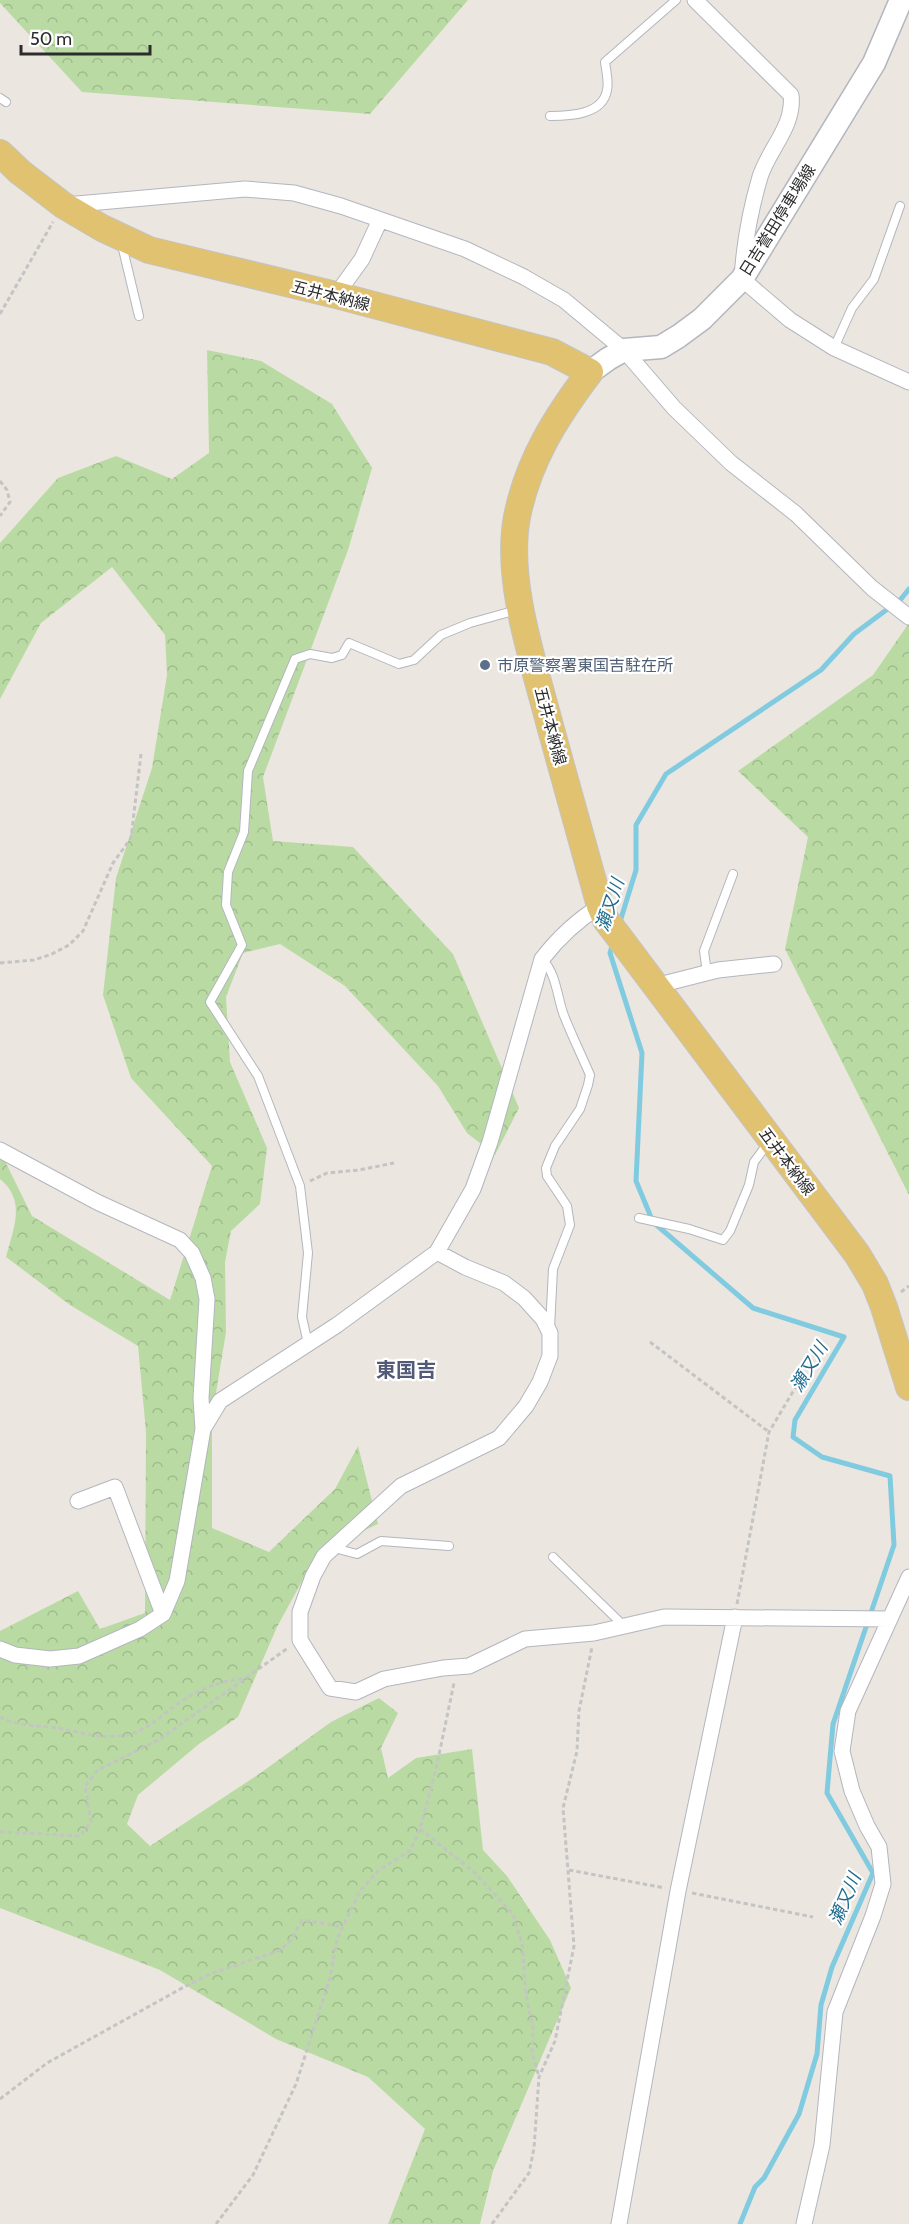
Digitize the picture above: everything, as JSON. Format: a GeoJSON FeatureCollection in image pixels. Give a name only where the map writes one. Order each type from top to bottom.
{"type":"FeatureCollection","features":[{"type":"Feature","properties":{"kind":"main road","name":"日吉誉田停車場線"},"geometry":{"type":"LineString","coordinates":[[590,372],[624,350],[661,347],[702,319],[742,279],[874,63],[901,0]]}},
{"type":"Feature","properties":{"kind":"main road","name":"五井本納線"},"geometry":{"type":"LineString","coordinates":[[0,153],[20,172],[63,205],[120,238],[149,250],[336,295],[552,352],[590,372],[544,440],[532,463],[517,519],[515,553],[516,590],[538,680],[600,906],[606,920],[851,1247],[875,1284],[909,1387]]}},
{"type":"Feature","properties":{"kind":"street"},"geometry":{"type":"LineString","coordinates":[[694,0],[791,95],[792,106],[787,123],[761,175],[744,240],[742,279],[790,320],[834,348],[909,382]]}},
{"type":"Feature","properties":{"kind":"street"},"geometry":{"type":"LineString","coordinates":[[63,205],[245,189],[294,193],[341,206],[465,249],[524,277],[564,300],[624,350],[674,408],[731,462],[796,514],[872,588],[909,617]]}},
{"type":"Feature","properties":{"kind":"street"},"geometry":{"type":"LineString","coordinates":[[336,295],[362,259],[380,220]]}},
{"type":"Feature","properties":{"kind":"street"},"geometry":{"type":"LineString","coordinates":[[203,1429],[220,1401],[308,1344],[437,1252],[473,1189],[542,959],[560,936],[600,906]]}},
{"type":"Feature","properties":{"kind":"street"},"geometry":{"type":"LineString","coordinates":[[655,986],[707,973],[774,964]]}},
{"type":"Feature","properties":{"kind":"street"},"geometry":{"type":"LineString","coordinates":[[0,1150],[97,1202],[180,1240],[192,1253],[203,1278],[207,1299],[201,1398],[203,1429],[177,1581],[163,1614],[140,1629],[79,1656],[50,1659],[15,1655],[0,1649]]}},
{"type":"Feature","properties":{"kind":"street"},"geometry":{"type":"LineString","coordinates":[[437,1252],[465,1267],[504,1282],[524,1298],[543,1319],[550,1333],[550,1356],[540,1382],[526,1406],[499,1438],[401,1486],[324,1556],[313,1576],[300,1612],[300,1640],[330,1688],[356,1692],[384,1679],[470,1666],[525,1639],[594,1633],[664,1617],[890,1619]]}},
{"type":"Feature","properties":{"kind":"street"},"geometry":{"type":"LineString","coordinates":[[78,1501],[116,1487],[163,1614]]}},
{"type":"Feature","properties":{"kind":"street"},"geometry":{"type":"LineString","coordinates":[[804,2224],[822,2145],[835,2012],[873,1916],[883,1884],[879,1847],[852,1791],[842,1751],[848,1711],[909,1577]]}},
{"type":"Feature","properties":{"kind":"street"},"geometry":{"type":"LineString","coordinates":[[619,2224],[678,1891],[735,1617]]}},
{"type":"Feature","properties":{"kind":"lane"},"geometry":{"type":"LineString","coordinates":[[550,116],[587,112],[602,102],[607,91],[605,62],[676,0]]}},
{"type":"Feature","properties":{"kind":"lane"},"geometry":{"type":"LineString","coordinates":[[834,348],[852,308],[874,279],[900,206]]}},
{"type":"Feature","properties":{"kind":"lane"},"geometry":{"type":"LineString","coordinates":[[120,238],[139,316]]}},
{"type":"Feature","properties":{"kind":"lane"},"geometry":{"type":"LineString","coordinates":[[308,1344],[302,1317],[308,1253],[300,1186],[258,1076],[210,1002],[242,945],[226,905],[228,872],[244,832],[248,771],[295,659],[310,654],[332,658],[342,655],[349,643],[399,664],[414,660],[441,635],[470,623],[521,609]]}},
{"type":"Feature","properties":{"kind":"lane"},"geometry":{"type":"LineString","coordinates":[[707,973],[704,951],[733,874]]}},
{"type":"Feature","properties":{"kind":"lane"},"geometry":{"type":"LineString","coordinates":[[542,959],[553,976],[563,1013],[590,1075],[580,1109],[555,1146],[546,1168],[547,1176],[567,1206],[570,1225],[553,1269],[550,1333]]}},
{"type":"Feature","properties":{"kind":"lane"},"geometry":{"type":"LineString","coordinates":[[639,1218],[689,1229],[723,1240],[730,1231],[749,1185],[754,1162],[771,1140]]}},
{"type":"Feature","properties":{"kind":"lane"},"geometry":{"type":"LineString","coordinates":[[334,1548],[357,1554],[381,1541],[449,1546]]}},
{"type":"Feature","properties":{"kind":"lane"},"geometry":{"type":"LineString","coordinates":[[554,1557],[624,1626]]}},
{"type":"Feature","properties":{"kind":"path"},"geometry":{"type":"LineString","coordinates":[[0,314],[63,205]]}},
{"type":"Feature","properties":{"kind":"path"},"geometry":{"type":"LineString","coordinates":[[0,480],[7,490],[10,502],[0,516]]}},
{"type":"Feature","properties":{"kind":"path"},"geometry":{"type":"LineString","coordinates":[[0,963],[34,960],[52,954],[69,945],[83,932],[113,863],[131,838],[141,754]]}},
{"type":"Feature","properties":{"kind":"path"},"geometry":{"type":"LineString","coordinates":[[300,1186],[327,1173],[394,1163]]}},
{"type":"Feature","properties":{"kind":"path"},"geometry":{"type":"LineString","coordinates":[[650,1342],[769,1432]]}},
{"type":"Feature","properties":{"kind":"path"},"geometry":{"type":"LineString","coordinates":[[735,1617],[769,1432],[820,1346]]}},
{"type":"Feature","properties":{"kind":"path"},"geometry":{"type":"LineString","coordinates":[[539,2077],[555,2041],[574,1946],[563,1808],[577,1751],[579,1711],[594,1633]]}},
{"type":"Feature","properties":{"kind":"path"},"geometry":{"type":"LineString","coordinates":[[0,1832],[80,1836],[91,1822],[85,1786],[98,1770],[160,1739],[300,1640]]}},
{"type":"Feature","properties":{"kind":"path"},"geometry":{"type":"LineString","coordinates":[[216,2224],[253,2175],[296,2084],[330,1978],[337,1939],[360,1891],[379,1870],[410,1851],[420,1829],[436,1769],[458,1667]]}},
{"type":"Feature","properties":{"kind":"path"},"geometry":{"type":"LineString","coordinates":[[0,1717],[10,1722],[96,1737],[130,1734],[148,1726],[186,1698],[221,1682],[247,1678]]}},
{"type":"Feature","properties":{"kind":"path"},"geometry":{"type":"LineString","coordinates":[[420,1829],[474,1872],[513,1914],[523,1948],[525,1989],[533,2028],[532,2052],[539,2077],[534,2148],[529,2173],[492,2224]]}},
{"type":"Feature","properties":{"kind":"path"},"geometry":{"type":"LineString","coordinates":[[0,2099],[47,2063],[184,1987],[210,1974],[281,1950],[291,1940],[302,1920],[343,1927]]}},
{"type":"Feature","properties":{"kind":"green space"},"geometry":{"type":"Polygon","coordinates":[[[0,0],[468,0],[370,114],[82,92],[0,3],[0,0]]]}},
{"type":"Feature","properties":{"kind":"green space"},"geometry":{"type":"Polygon","coordinates":[[[207,350],[261,361],[332,404],[372,468],[348,550],[263,777],[273,841],[353,847],[453,954],[519,1108],[495,1155],[467,1133],[438,1086],[345,986],[280,944],[243,953],[226,997],[230,1062],[267,1148],[260,1204],[231,1231],[225,1262],[226,1332],[212,1417],[212,1528],[269,1552],[335,1489],[358,1446],[378,1524],[318,1552],[277,1627],[238,1717],[199,1744],[138,1795],[127,1824],[150,1846],[259,1774],[331,1722],[379,1698],[398,1713],[381,1748],[388,1778],[416,1758],[472,1749],[483,1850],[507,1876],[550,1940],[571,1988],[493,2171],[480,2224],[388,2224],[425,2129],[368,2077],[276,2039],[160,1970],[0,1908],[0,1631],[78,1591],[100,1629],[145,1613],[146,1432],[138,1346],[70,1305],[6,1257],[16,1216],[16,1206],[8,1188],[0,1179],[0,1151],[32,1216],[170,1300],[212,1166],[131,1078],[103,995],[116,878],[152,768],[167,675],[165,635],[112,567],[41,623],[0,699],[0,543],[58,478],[116,456],[172,479],[209,453],[207,350]]]}},
{"type":"Feature","properties":{"kind":"green space"},"geometry":{"type":"Polygon","coordinates":[[[909,623],[909,1195],[785,949],[808,837],[738,771],[873,675],[909,623]]]}},
{"type":"Feature","properties":{"kind":"waterway","name":"瀬又川"},"geometry":{"type":"LineString","coordinates":[[619,925],[636,870],[636,825],[666,774],[821,670],[854,634],[901,599],[909,589]]}},
{"type":"Feature","properties":{"kind":"waterway","name":"瀬又川"},"geometry":{"type":"LineString","coordinates":[[613,943],[610,953],[642,1053],[636,1181],[653,1222],[753,1308],[844,1337],[795,1420],[793,1437],[822,1457],[890,1476],[894,1545],[833,1724],[827,1793],[873,1873],[832,1967],[821,2005],[817,2054],[799,2114],[764,2178],[755,2187],[740,2224]]}},
{"type":"Feature","properties":{"kind":"place","name":"市原警察署東国吉駐在所"},"geometry":{"type":"Point","coordinates":[485,665]}},
{"type":"Feature","properties":{"kind":"district","name":"東国吉"},"geometry":{"type":"Point","coordinates":[406,1370]}}]}
